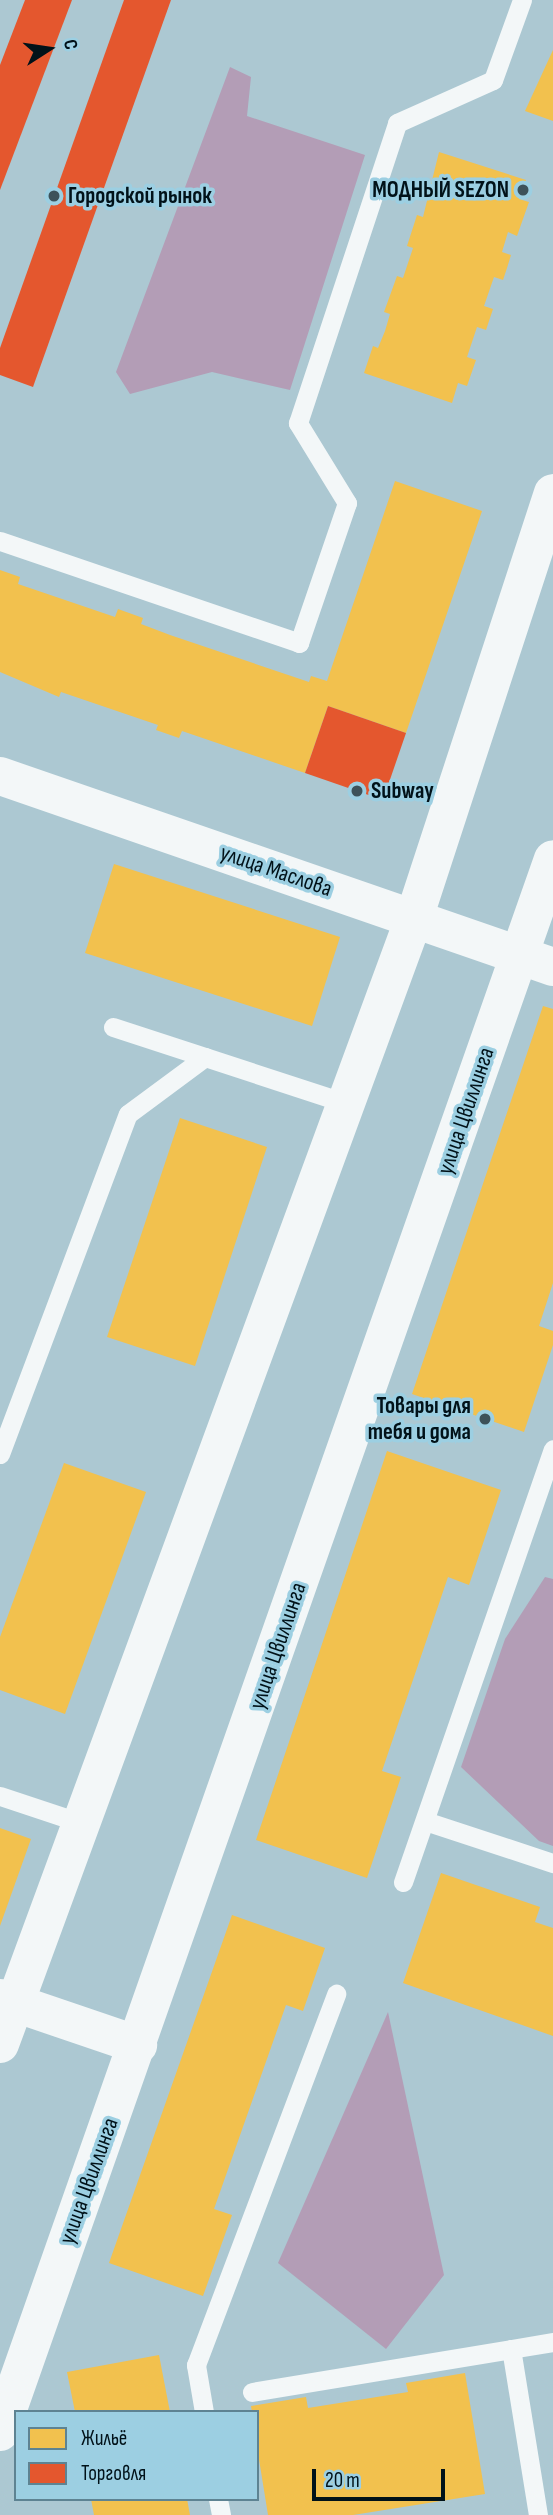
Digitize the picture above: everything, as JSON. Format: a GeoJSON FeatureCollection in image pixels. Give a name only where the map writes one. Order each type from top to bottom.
{"type":"FeatureCollection","features":[{"type":"Feature","properties":{"kind":"street"},"geometry":{"type":"LineString","coordinates":[[0,2044],[8,2001],[81,1823],[414,918],[553,493]]}},
{"type":"Feature","properties":{"kind":"street","name":"улица Маслова"},"geometry":{"type":"LineString","coordinates":[[0,776],[537,961]]}},
{"type":"Feature","properties":{"kind":"street","name":"улица Цвиллинга"},"geometry":{"type":"LineString","coordinates":[[0,2431],[138,2045],[537,961],[553,859]]}},
{"type":"Feature","properties":{"kind":"street"},"geometry":{"type":"LineString","coordinates":[[8,2001],[138,2045]]}},
{"type":"Feature","properties":{"kind":"lane"},"geometry":{"type":"LineString","coordinates":[[0,541],[299,643],[347,502],[298,424],[397,123],[492,80],[522,0]]}},
{"type":"Feature","properties":{"kind":"lane"},"geometry":{"type":"LineString","coordinates":[[113,1027],[346,1102]]}},
{"type":"Feature","properties":{"kind":"lane"},"geometry":{"type":"LineString","coordinates":[[0,1454],[128,1114],[205,1057]]}},
{"type":"Feature","properties":{"kind":"lane"},"geometry":{"type":"LineString","coordinates":[[403,1882],[553,1449]]}},
{"type":"Feature","properties":{"kind":"lane"},"geometry":{"type":"LineString","coordinates":[[0,1796],[81,1823]]}},
{"type":"Feature","properties":{"kind":"lane"},"geometry":{"type":"LineString","coordinates":[[425,1821],[553,1863]]}},
{"type":"Feature","properties":{"kind":"lane"},"geometry":{"type":"LineString","coordinates":[[204,2410],[196,2365],[336,1994]]}},
{"type":"Feature","properties":{"kind":"lane"},"geometry":{"type":"LineString","coordinates":[[252,2392],[553,2342]]}},
{"type":"Feature","properties":{"kind":"lane"},"geometry":{"type":"LineString","coordinates":[[511,2349],[538,2515]]}},
{"type":"Feature","properties":{"kind":"shaded area"},"geometry":{"type":"Polygon","coordinates":[[[230,67],[251,77],[247,116],[365,155],[290,390],[212,372],[130,394],[116,372],[230,67]]]}},
{"type":"Feature","properties":{"kind":"shaded area"},"geometry":{"type":"Polygon","coordinates":[[[545,1577],[553,1579],[553,1846],[539,1841],[461,1767],[505,1639],[545,1577]]]}},
{"type":"Feature","properties":{"kind":"shaded area"},"geometry":{"type":"Polygon","coordinates":[[[388,2012],[444,2275],[386,2349],[278,2263],[388,2012]]]}},
{"type":"Feature","properties":{"kind":"building: Жильё"},"geometry":{"type":"Polygon","coordinates":[[[553,50],[553,121],[525,111],[553,50]]]}},
{"type":"Feature","properties":{"kind":"building: Жильё"},"geometry":{"type":"Polygon","coordinates":[[[439,152],[526,180],[519,199],[529,202],[517,236],[508,232],[502,252],[511,255],[507,268],[503,280],[494,277],[484,306],[493,309],[486,330],[477,327],[467,357],[476,360],[467,386],[458,383],[452,403],[364,373],[373,346],[378,348],[385,331],[390,314],[384,312],[397,276],[403,278],[413,248],[407,246],[417,215],[423,217],[439,152]]]}},
{"type":"Feature","properties":{"kind":"building: Жильё"},"geometry":{"type":"Polygon","coordinates":[[[395,481],[482,511],[406,733],[328,706],[305,773],[182,731],[179,738],[156,730],[158,725],[61,692],[59,697],[0,672],[0,570],[20,577],[18,584],[115,617],[118,609],[143,618],[141,624],[170,635],[309,682],[311,676],[327,681],[395,481]]]}},
{"type":"Feature","properties":{"kind":"building: Жильё"},"geometry":{"type":"Polygon","coordinates":[[[114,864],[340,937],[312,1026],[85,953],[114,864]]]}},
{"type":"Feature","properties":{"kind":"building: Жильё"},"geometry":{"type":"Polygon","coordinates":[[[543,1006],[553,1009],[553,1283],[539,1326],[553,1331],[553,1345],[524,1432],[412,1394],[543,1006]]]}},
{"type":"Feature","properties":{"kind":"building: Жильё"},"geometry":{"type":"Polygon","coordinates":[[[180,1118],[267,1147],[195,1366],[107,1337],[180,1118]]]}},
{"type":"Feature","properties":{"kind":"building: Жильё"},"geometry":{"type":"Polygon","coordinates":[[[387,1451],[501,1490],[469,1585],[448,1577],[382,1771],[401,1777],[367,1878],[256,1840],[387,1451]]]}},
{"type":"Feature","properties":{"kind":"building: Жильё"},"geometry":{"type":"Polygon","coordinates":[[[64,1463],[146,1492],[65,1714],[0,1690],[0,1637],[64,1463]]]}},
{"type":"Feature","properties":{"kind":"building: Жильё"},"geometry":{"type":"Polygon","coordinates":[[[0,1828],[31,1839],[0,1926],[0,1828]]]}},
{"type":"Feature","properties":{"kind":"building: Жильё"},"geometry":{"type":"Polygon","coordinates":[[[441,1873],[540,1907],[535,1922],[553,1928],[553,2036],[403,1983],[441,1873]]]}},
{"type":"Feature","properties":{"kind":"building: Жильё"},"geometry":{"type":"Polygon","coordinates":[[[232,1915],[325,1948],[303,2011],[286,2005],[214,2209],[232,2215],[203,2296],[109,2263],[232,1915]]]}},
{"type":"Feature","properties":{"kind":"building: Жильё"},"geometry":{"type":"Polygon","coordinates":[[[159,2355],[170,2410],[75,2410],[67,2372],[159,2355]]]}},
{"type":"Feature","properties":{"kind":"building: Жильё"},"geometry":{"type":"Polygon","coordinates":[[[465,2373],[485,2494],[353,2515],[268,2515],[259,2459],[259,2410],[252,2410],[251,2406],[306,2397],[308,2408],[408,2392],[406,2383],[465,2373]]]}},
{"type":"Feature","properties":{"kind":"building: Жильё"},"geometry":{"type":"Polygon","coordinates":[[[91,2501],[187,2501],[190,2515],[94,2515],[91,2501]]]}},
{"type":"Feature","properties":{"kind":"building: Торговля"},"geometry":{"type":"Polygon","coordinates":[[[25,0],[72,0],[0,190],[0,65],[25,0]]]}},
{"type":"Feature","properties":{"kind":"building: Торговля"},"geometry":{"type":"Polygon","coordinates":[[[124,0],[171,0],[33,387],[0,375],[0,348],[124,0]]]}},
{"type":"Feature","properties":{"kind":"building: Торговля"},"geometry":{"type":"Polygon","coordinates":[[[328,706],[406,733],[383,800],[305,773],[328,706]]]}},
{"type":"Feature","properties":{"kind":"place","name":"МОДНЫЙ SEZON"},"geometry":{"type":"Point","coordinates":[523,190]}},
{"type":"Feature","properties":{"kind":"place","name":"Городской рынок"},"geometry":{"type":"Point","coordinates":[54,196]}},
{"type":"Feature","properties":{"kind":"place","name":"Subway"},"geometry":{"type":"Point","coordinates":[357,791]}},
{"type":"Feature","properties":{"kind":"place","name":"Товары для тебя и дома"},"geometry":{"type":"Point","coordinates":[485,1419]}}]}
